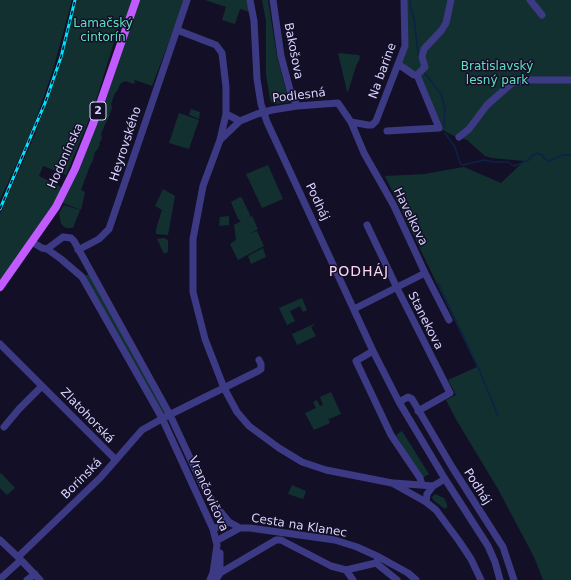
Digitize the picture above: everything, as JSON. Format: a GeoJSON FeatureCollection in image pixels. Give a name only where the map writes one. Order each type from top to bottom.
{"type":"FeatureCollection","features":[{"type":"Feature","properties":{"kind":"main road","name":"Hodonínska"},"geometry":{"type":"LineString","coordinates":[[0,287],[56,207],[80,158],[136,0]]}},
{"type":"Feature","properties":{"kind":"street","name":"Heyrovského"},"geometry":{"type":"LineString","coordinates":[[78,250],[99,239],[109,229],[187,0]]}},
{"type":"Feature","properties":{"kind":"street","name":"Podháj"},"geometry":{"type":"LineString","coordinates":[[250,0],[254,21],[256,75],[267,122],[373,351],[399,402],[445,479],[488,546],[495,562],[500,580]]}},
{"type":"Feature","properties":{"kind":"street","name":"Bakošova"},"geometry":{"type":"LineString","coordinates":[[273,0],[281,56],[290,90],[297,106]]}},
{"type":"Feature","properties":{"kind":"street","name":"Na barine"},"geometry":{"type":"LineString","coordinates":[[351,122],[368,125],[375,123],[405,46],[404,0]]}},
{"type":"Feature","properties":{"kind":"street"},"geometry":{"type":"LineString","coordinates":[[387,131],[439,128],[421,71],[422,57],[424,49],[444,27],[451,0]]}},
{"type":"Feature","properties":{"kind":"street"},"geometry":{"type":"LineString","coordinates":[[530,0],[542,15]]}},
{"type":"Feature","properties":{"kind":"street"},"geometry":{"type":"LineString","coordinates":[[177,30],[216,45],[222,53],[226,87],[226,114],[220,140],[203,186],[193,239],[193,292],[205,339],[224,388],[237,412],[249,426],[279,448],[302,462],[326,470],[392,483],[433,486]]}},
{"type":"Feature","properties":{"kind":"street"},"geometry":{"type":"LineString","coordinates":[[398,64],[414,75],[421,71]]}},
{"type":"Feature","properties":{"kind":"street"},"geometry":{"type":"LineString","coordinates":[[460,137],[469,129],[488,105],[512,84],[529,80],[571,80]]}},
{"type":"Feature","properties":{"kind":"street","name":"Podlesná"},"geometry":{"type":"LineString","coordinates":[[240,121],[264,112],[297,106],[338,103],[351,122]]}},
{"type":"Feature","properties":{"kind":"street"},"geometry":{"type":"LineString","coordinates":[[220,140],[240,121],[226,114]]}},
{"type":"Feature","properties":{"kind":"street","name":"Havelkova"},"geometry":{"type":"LineString","coordinates":[[351,122],[364,153],[394,206],[424,273],[450,320]]}},
{"type":"Feature","properties":{"kind":"street","name":"Stanekova"},"geometry":{"type":"LineString","coordinates":[[367,225],[396,288],[450,393],[418,411]]}},
{"type":"Feature","properties":{"kind":"street","name":"Vrančovičova"},"geometry":{"type":"LineString","coordinates":[[32,242],[61,259],[82,277],[162,418],[213,529],[216,543],[240,528],[229,522],[215,505],[203,486],[170,415],[74,241],[67,237],[62,237],[46,249]]}},
{"type":"Feature","properties":{"kind":"street"},"geometry":{"type":"LineString","coordinates":[[354,309],[424,273]]}},
{"type":"Feature","properties":{"kind":"street","name":"Zlatohorská"},"geometry":{"type":"LineString","coordinates":[[0,344],[116,460]]}},
{"type":"Feature","properties":{"kind":"street"},"geometry":{"type":"LineString","coordinates":[[373,351],[356,360],[392,435],[420,478],[422,485]]}},
{"type":"Feature","properties":{"kind":"street","name":"Borinská"},"geometry":{"type":"LineString","coordinates":[[0,579],[100,478],[142,430],[162,418],[258,371],[261,369],[259,360]]}},
{"type":"Feature","properties":{"kind":"street","name":"Zlatohorská"},"geometry":{"type":"LineString","coordinates":[[4,427],[19,409],[42,386]]}},
{"type":"Feature","properties":{"kind":"street","name":"Podháj"},"geometry":{"type":"LineString","coordinates":[[399,402],[408,397],[412,399],[452,467],[503,547],[514,580]]}},
{"type":"Feature","properties":{"kind":"street"},"geometry":{"type":"LineString","coordinates":[[426,502],[427,494],[433,486],[445,479]]}},
{"type":"Feature","properties":{"kind":"street"},"geometry":{"type":"LineString","coordinates":[[392,483],[426,502],[447,523],[471,559],[481,580]]}},
{"type":"Feature","properties":{"kind":"street"},"geometry":{"type":"LineString","coordinates":[[213,529],[229,522]]}},
{"type":"Feature","properties":{"kind":"street","name":"Cesta na Klanec"},"geometry":{"type":"LineString","coordinates":[[240,528],[250,528],[281,537],[335,540],[357,546],[378,560],[408,574],[416,580]]}},
{"type":"Feature","properties":{"kind":"street"},"geometry":{"type":"LineString","coordinates":[[216,580],[220,573],[281,537],[331,566],[346,570],[378,560],[397,580]]}},
{"type":"Feature","properties":{"kind":"street"},"geometry":{"type":"LineString","coordinates":[[0,540],[20,558],[40,580]]}},
{"type":"Feature","properties":{"kind":"street"},"geometry":{"type":"LineString","coordinates":[[216,543],[220,551],[220,573]]}},
{"type":"Feature","properties":{"kind":"street"},"geometry":{"type":"LineString","coordinates":[[210,580],[213,573],[216,543]]}},
{"type":"Feature","properties":{"kind":"street"},"geometry":{"type":"LineString","coordinates":[[346,570],[354,580]]}},
{"type":"Feature","properties":{"kind":"street"},"geometry":{"type":"LineString","coordinates":[[27,580],[35,574]]}},
{"type":"Feature","properties":{"kind":"green space"},"geometry":{"type":"Polygon","coordinates":[[[0,0],[72,0],[53,70],[32,130],[0,200],[0,0]]]}},
{"type":"Feature","properties":{"kind":"green space","name":"Lamačský cintorín"},"geometry":{"type":"Polygon","coordinates":[[[77,0],[185,0],[152,86],[135,80],[134,84],[125,81],[120,84],[115,93],[111,104],[112,108],[110,113],[108,112],[110,114],[101,134],[102,138],[99,142],[100,144],[95,152],[81,190],[85,192],[81,210],[60,201],[0,287],[0,214],[36,132],[57,71],[77,0]],[[131,12],[120,23],[93,110],[66,175],[43,166],[39,176],[65,189],[131,12]]]}},
{"type":"Feature","properties":{"kind":"green space"},"geometry":{"type":"Polygon","coordinates":[[[205,0],[250,0],[253,13],[240,9],[235,24],[222,20],[226,7],[205,0]]]}},
{"type":"Feature","properties":{"kind":"green space"},"geometry":{"type":"Polygon","coordinates":[[[262,0],[268,0],[277,56],[287,94],[292,99],[291,102],[275,104],[272,103],[270,99],[266,75],[266,21],[262,0]]]}},
{"type":"Feature","properties":{"kind":"green space","name":"Bratislavský lesný park"},"geometry":{"type":"Polygon","coordinates":[[[404,0],[571,0],[571,580],[543,580],[534,557],[498,489],[446,400],[456,395],[448,380],[477,367],[385,176],[424,174],[464,167],[501,183],[524,161],[485,156],[467,140],[454,136],[439,128],[417,75],[398,64],[405,46],[404,0]]]}},
{"type":"Feature","properties":{"kind":"green space"},"geometry":{"type":"Polygon","coordinates":[[[338,53],[359,55],[360,58],[348,92],[347,91],[338,53]]]}},
{"type":"Feature","properties":{"kind":"green space"},"geometry":{"type":"Polygon","coordinates":[[[191,109],[200,112],[199,119],[189,115],[191,109]]]}},
{"type":"Feature","properties":{"kind":"green space"},"geometry":{"type":"Polygon","coordinates":[[[179,113],[199,120],[189,149],[169,143],[179,113]]]}},
{"type":"Feature","properties":{"kind":"green space"},"geometry":{"type":"Polygon","coordinates":[[[268,165],[283,199],[262,208],[246,174],[268,165]]]}},
{"type":"Feature","properties":{"kind":"green space"},"geometry":{"type":"Polygon","coordinates":[[[163,189],[175,196],[168,235],[156,234],[156,229],[162,210],[155,206],[163,189]]]}},
{"type":"Feature","properties":{"kind":"green space"},"geometry":{"type":"Polygon","coordinates":[[[240,197],[242,198],[250,215],[249,217],[252,216],[258,229],[250,234],[257,231],[264,246],[238,260],[230,244],[236,240],[234,225],[241,221],[238,219],[231,202],[240,197]]]}},
{"type":"Feature","properties":{"kind":"green space"},"geometry":{"type":"Polygon","coordinates":[[[64,205],[80,210],[73,228],[66,228],[61,224],[59,213],[64,205]]]}},
{"type":"Feature","properties":{"kind":"green space"},"geometry":{"type":"Polygon","coordinates":[[[229,216],[229,225],[219,226],[220,217],[229,216]]]}},
{"type":"Feature","properties":{"kind":"green space"},"geometry":{"type":"Polygon","coordinates":[[[164,238],[168,240],[168,252],[164,254],[157,239],[164,238]]]}},
{"type":"Feature","properties":{"kind":"green space"},"geometry":{"type":"Polygon","coordinates":[[[263,248],[266,257],[251,264],[248,256],[263,248]]]}},
{"type":"Feature","properties":{"kind":"green space"},"geometry":{"type":"Polygon","coordinates":[[[91,273],[170,415],[165,417],[82,277],[91,273]]]}},
{"type":"Feature","properties":{"kind":"green space"},"geometry":{"type":"Polygon","coordinates":[[[302,298],[307,310],[303,312],[300,306],[290,311],[295,321],[287,325],[279,308],[302,298]]]}},
{"type":"Feature","properties":{"kind":"green space"},"geometry":{"type":"Polygon","coordinates":[[[314,324],[311,327],[316,336],[297,345],[292,334],[314,324]]]}},
{"type":"Feature","properties":{"kind":"green space"},"geometry":{"type":"Polygon","coordinates":[[[331,392],[341,414],[329,419],[327,415],[330,423],[314,430],[305,413],[316,408],[313,402],[317,400],[320,406],[323,405],[320,397],[331,392]]]}},
{"type":"Feature","properties":{"kind":"green space"},"geometry":{"type":"Polygon","coordinates":[[[402,431],[429,474],[422,478],[396,435],[402,431]]]}},
{"type":"Feature","properties":{"kind":"green space"},"geometry":{"type":"Polygon","coordinates":[[[1,473],[15,488],[7,495],[0,488],[1,473]]]}},
{"type":"Feature","properties":{"kind":"green space"},"geometry":{"type":"Polygon","coordinates":[[[292,485],[306,491],[303,499],[288,494],[292,485]]]}},
{"type":"Feature","properties":{"kind":"green space"},"geometry":{"type":"Polygon","coordinates":[[[435,494],[444,498],[447,504],[445,509],[433,500],[432,497],[435,494]]]}},
{"type":"Feature","properties":{"kind":"waterway"},"geometry":{"type":"LineString","coordinates":[[410,0],[414,18],[419,59]]}},
{"type":"Feature","properties":{"kind":"waterway"},"geometry":{"type":"LineString","coordinates":[[424,72],[441,94],[445,108],[444,127]]}},
{"type":"Feature","properties":{"kind":"waterway"},"geometry":{"type":"LineString","coordinates":[[445,133],[455,147],[460,163],[463,165],[484,160],[508,162],[514,166],[529,160],[537,153],[549,161],[563,155],[571,155]]}},
{"type":"Feature","properties":{"kind":"waterway"},"geometry":{"type":"LineString","coordinates":[[438,283],[478,367],[498,416]]}},
{"type":"Feature","properties":{"kind":"railway"},"geometry":{"type":"LineString","coordinates":[[0,209],[45,103],[61,57],[75,0]]}},
{"type":"Feature","properties":{"kind":"district","name":"PODHÁJ"},"geometry":{"type":"Point","coordinates":[359,272]}}]}
